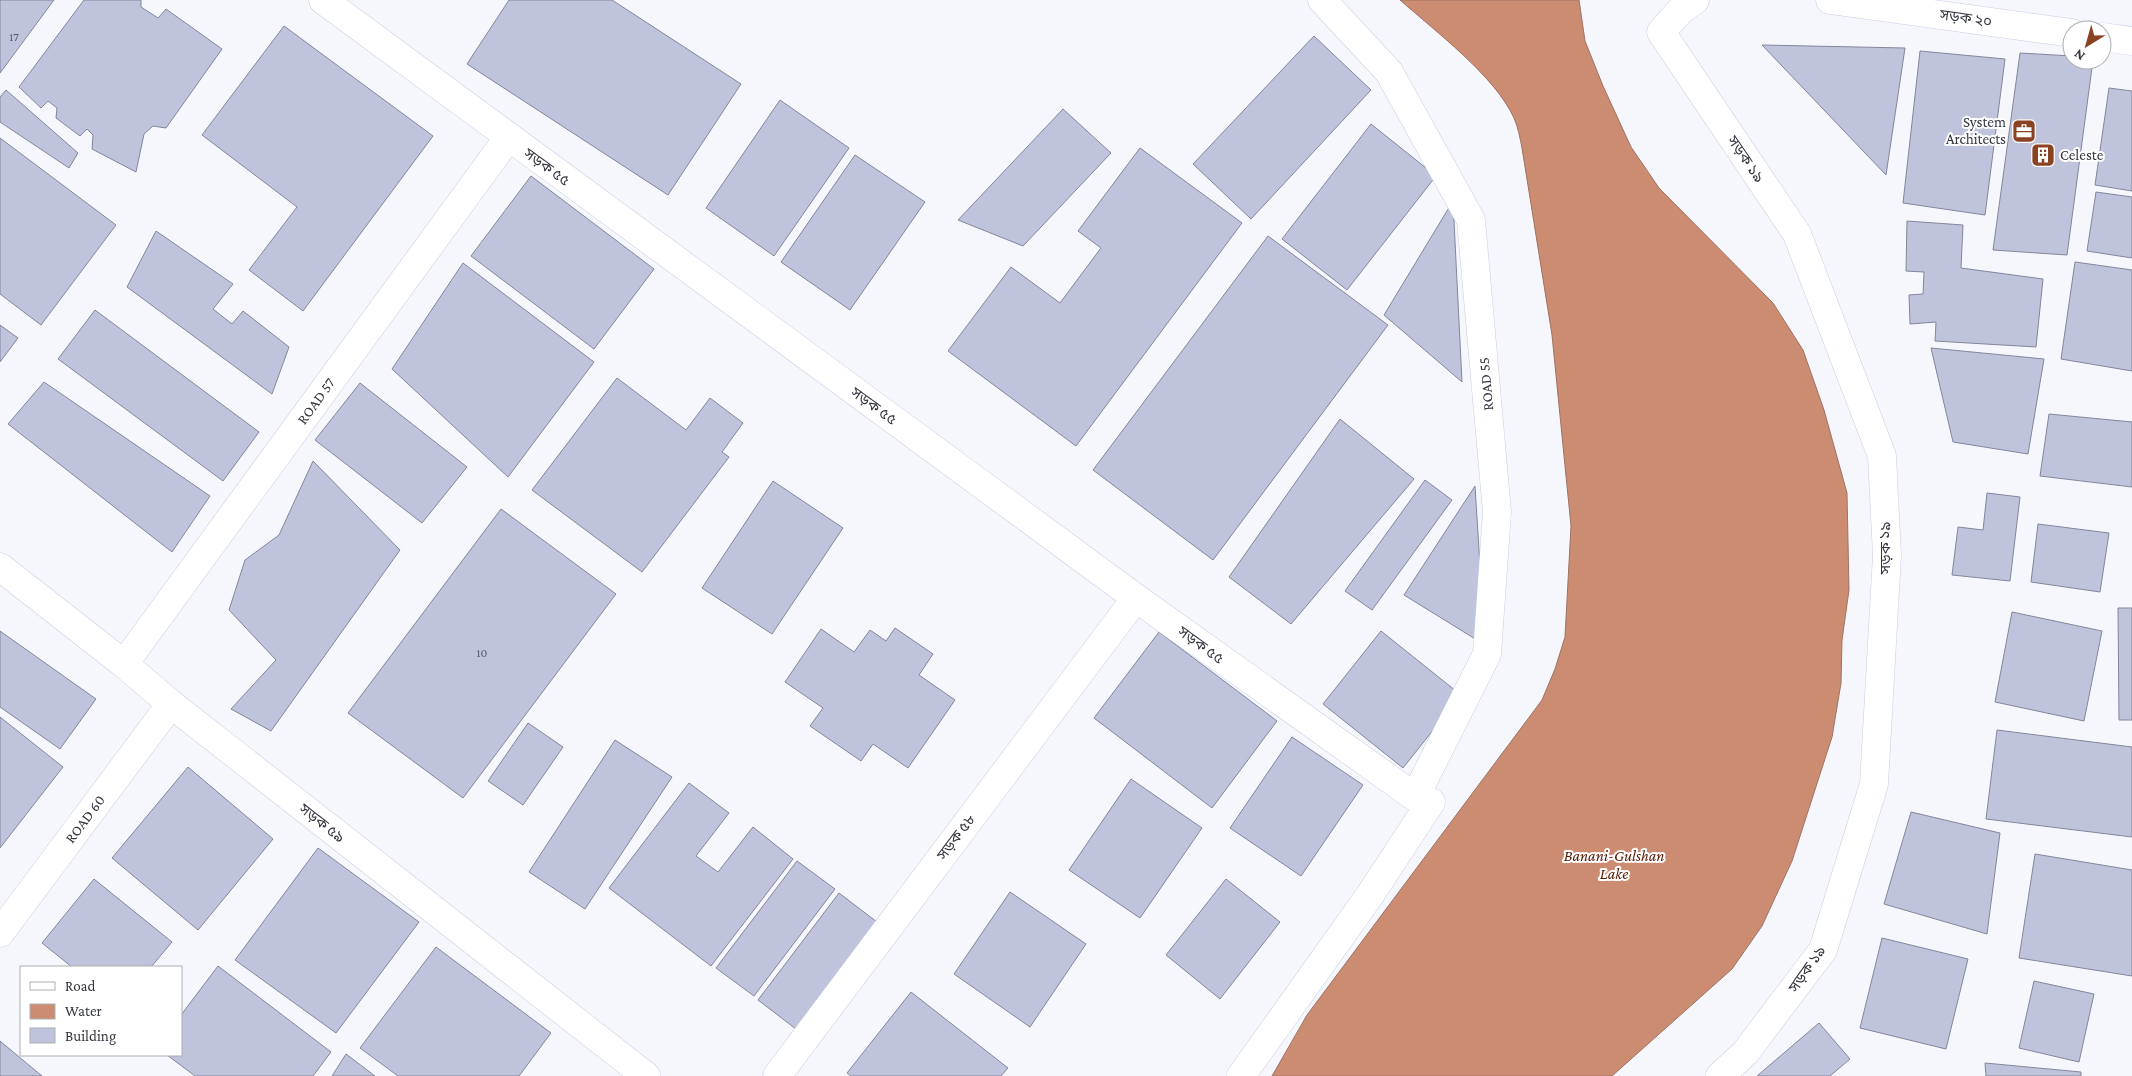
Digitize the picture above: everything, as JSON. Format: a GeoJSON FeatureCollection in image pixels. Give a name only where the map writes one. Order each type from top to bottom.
{"type":"FeatureCollection","features":[{"type":"Feature","properties":{"kind":"street","name":"সড়ক ৫৫"},"geometry":{"type":"LineString","coordinates":[[323,0],[508,138],[1136,598],[1423,800]]}},
{"type":"Feature","properties":{"kind":"street","name":"ROAD 55"},"geometry":{"type":"LineString","coordinates":[[1242,1076],[1370,895],[1423,800],[1487,654],[1497,512],[1471,220],[1389,72],[1322,0]]}},
{"type":"Feature","properties":{"kind":"street","name":"সড়ক ১৯"},"geometry":{"type":"LineString","coordinates":[[1695,0],[1681,10],[1661,32],[1797,234],[1882,456],[1887,555],[1874,784],[1823,950],[1745,1053],[1720,1076]]}},
{"type":"Feature","properties":{"kind":"street","name":"সড়ক ২০"},"geometry":{"type":"LineString","coordinates":[[1830,0],[2062,32]]}},
{"type":"Feature","properties":{"kind":"street"},"geometry":{"type":"LineString","coordinates":[[2112,38],[2132,41]]}},
{"type":"Feature","properties":{"kind":"street","name":"ROAD 57"},"geometry":{"type":"LineString","coordinates":[[124,664],[508,138]]}},
{"type":"Feature","properties":{"kind":"street","name":"সড়ক ৫৯"},"geometry":{"type":"LineString","coordinates":[[0,568],[646,1076]]}},
{"type":"Feature","properties":{"kind":"street","name":"সড়ক ৫৮"},"geometry":{"type":"LineString","coordinates":[[777,1076],[1136,598]]}},
{"type":"Feature","properties":{"kind":"street","name":"ROAD 60"},"geometry":{"type":"LineString","coordinates":[[0,933],[171,704]]}},
{"type":"Feature","properties":{"kind":"water","name":"Banani-Gulshan Lake"},"geometry":{"type":"Polygon","coordinates":[[[1400,0],[1579,0],[1585,41],[1631,147],[1659,188],[1773,303],[1803,350],[1824,410],[1847,493],[1849,590],[1842,640],[1841,683],[1832,737],[1792,861],[1762,926],[1732,969],[1612,1076],[1272,1076],[1307,1015],[1542,700],[1555,669],[1565,637],[1571,526],[1552,335],[1519,133],[1514,118],[1505,102],[1479,70],[1400,0]]]}},
{"type":"Feature","properties":{"kind":"building"},"geometry":{"type":"Polygon","coordinates":[[[0,0],[54,0],[0,73],[0,0]]]}},
{"type":"Feature","properties":{"kind":"building"},"geometry":{"type":"Polygon","coordinates":[[[84,0],[141,0],[141,7],[158,18],[166,9],[222,49],[166,128],[153,126],[144,134],[136,172],[92,149],[93,135],[87,129],[80,136],[56,118],[57,108],[48,101],[41,108],[19,87],[84,0]]]}},
{"type":"Feature","properties":{"kind":"building"},"geometry":{"type":"Polygon","coordinates":[[[509,0],[612,0],[741,84],[668,195],[467,64],[509,0]]]}},
{"type":"Feature","properties":{"kind":"building"},"geometry":{"type":"Polygon","coordinates":[[[284,26],[433,136],[303,311],[249,270],[297,207],[202,135],[284,26]]]}},
{"type":"Feature","properties":{"kind":"building"},"geometry":{"type":"Polygon","coordinates":[[[1314,36],[1371,90],[1251,219],[1193,164],[1314,36]]]}},
{"type":"Feature","properties":{"kind":"building"},"geometry":{"type":"Polygon","coordinates":[[[1762,45],[1905,48],[1886,175],[1762,45]]]}},
{"type":"Feature","properties":{"kind":"building"},"geometry":{"type":"Polygon","coordinates":[[[1920,51],[2005,59],[1985,215],[1903,203],[1920,51]]]}},
{"type":"Feature","properties":{"kind":"building","name":"Celeste"},"geometry":{"type":"Polygon","coordinates":[[[2020,53],[2062,55],[2062,70],[2092,70],[2067,255],[1993,250],[2020,53]]]}},
{"type":"Feature","properties":{"kind":"building"},"geometry":{"type":"Polygon","coordinates":[[[2109,88],[2132,91],[2132,191],[2095,185],[2109,88]]]}},
{"type":"Feature","properties":{"kind":"building"},"geometry":{"type":"Polygon","coordinates":[[[6,90],[78,153],[69,168],[0,122],[0,97],[6,90]]]}},
{"type":"Feature","properties":{"kind":"building"},"geometry":{"type":"Polygon","coordinates":[[[780,100],[849,148],[774,256],[706,208],[780,100]]]}},
{"type":"Feature","properties":{"kind":"building"},"geometry":{"type":"Polygon","coordinates":[[[1063,109],[1111,153],[1023,246],[958,220],[1063,109]]]}},
{"type":"Feature","properties":{"kind":"building"},"geometry":{"type":"Polygon","coordinates":[[[1371,124],[1436,176],[1347,290],[1282,239],[1371,124]]]}},
{"type":"Feature","properties":{"kind":"building"},"geometry":{"type":"Polygon","coordinates":[[[0,138],[116,225],[41,325],[0,294],[0,138]]]}},
{"type":"Feature","properties":{"kind":"building"},"geometry":{"type":"Polygon","coordinates":[[[1140,148],[1242,223],[1076,446],[948,351],[1011,267],[1060,303],[1101,248],[1078,231],[1140,148]]]}},
{"type":"Feature","properties":{"kind":"building"},"geometry":{"type":"Polygon","coordinates":[[[855,155],[925,202],[850,310],[781,262],[855,155]]]}},
{"type":"Feature","properties":{"kind":"building"},"geometry":{"type":"Polygon","coordinates":[[[531,176],[654,269],[594,349],[471,256],[531,176]]]}},
{"type":"Feature","properties":{"kind":"building"},"geometry":{"type":"Polygon","coordinates":[[[2096,192],[2132,197],[2132,258],[2087,251],[2096,192]]]}},
{"type":"Feature","properties":{"kind":"building"},"geometry":{"type":"Polygon","coordinates":[[[1453,201],[1462,382],[1384,315],[1453,201]]]}},
{"type":"Feature","properties":{"kind":"building"},"geometry":{"type":"Polygon","coordinates":[[[1907,221],[1963,225],[1961,268],[2043,279],[2036,347],[1935,341],[1936,322],[1910,324],[1909,295],[1923,294],[1924,272],[1906,271],[1907,221]]]}},
{"type":"Feature","properties":{"kind":"building"},"geometry":{"type":"Polygon","coordinates":[[[156,231],[233,284],[213,309],[232,324],[243,311],[289,347],[272,394],[127,287],[156,231]]]}},
{"type":"Feature","properties":{"kind":"building"},"geometry":{"type":"Polygon","coordinates":[[[1268,236],[1388,325],[1213,560],[1093,470],[1268,236]]]}},
{"type":"Feature","properties":{"kind":"building"},"geometry":{"type":"Polygon","coordinates":[[[2075,262],[2132,270],[2132,371],[2061,359],[2075,262]]]}},
{"type":"Feature","properties":{"kind":"building"},"geometry":{"type":"Polygon","coordinates":[[[463,263],[594,362],[508,477],[392,369],[463,263]]]}},
{"type":"Feature","properties":{"kind":"building"},"geometry":{"type":"Polygon","coordinates":[[[95,310],[259,432],[223,481],[58,359],[95,310]]]}},
{"type":"Feature","properties":{"kind":"building"},"geometry":{"type":"Polygon","coordinates":[[[0,325],[18,338],[0,362],[0,325]]]}},
{"type":"Feature","properties":{"kind":"building"},"geometry":{"type":"Polygon","coordinates":[[[1931,348],[2044,359],[2028,454],[1953,442],[1931,348]]]}},
{"type":"Feature","properties":{"kind":"building"},"geometry":{"type":"Polygon","coordinates":[[[617,378],[686,430],[710,398],[743,423],[722,452],[729,457],[642,572],[532,490],[617,378]]]}},
{"type":"Feature","properties":{"kind":"building"},"geometry":{"type":"Polygon","coordinates":[[[44,382],[210,496],[172,552],[8,424],[44,382]]]}},
{"type":"Feature","properties":{"kind":"building"},"geometry":{"type":"Polygon","coordinates":[[[360,383],[467,467],[422,523],[315,440],[360,383]]]}},
{"type":"Feature","properties":{"kind":"building"},"geometry":{"type":"Polygon","coordinates":[[[2049,414],[2132,422],[2132,487],[2040,476],[2049,414]]]}},
{"type":"Feature","properties":{"kind":"building"},"geometry":{"type":"Polygon","coordinates":[[[1340,419],[1414,479],[1291,624],[1229,577],[1340,419]]]}},
{"type":"Feature","properties":{"kind":"building"},"geometry":{"type":"Polygon","coordinates":[[[313,461],[400,550],[271,731],[231,709],[276,660],[229,610],[245,560],[279,535],[313,461]]]}},
{"type":"Feature","properties":{"kind":"building"},"geometry":{"type":"Polygon","coordinates":[[[1425,480],[1452,500],[1372,610],[1345,591],[1425,480]]]}},
{"type":"Feature","properties":{"kind":"building"},"geometry":{"type":"Polygon","coordinates":[[[773,481],[843,528],[772,634],[702,588],[773,481]]]}},
{"type":"Feature","properties":{"kind":"building"},"geometry":{"type":"Polygon","coordinates":[[[1475,486],[1485,645],[1404,595],[1475,486]]]}},
{"type":"Feature","properties":{"kind":"building"},"geometry":{"type":"Polygon","coordinates":[[[1987,493],[2020,497],[2010,581],[1952,575],[1958,527],[1983,530],[1987,493]]]}},
{"type":"Feature","properties":{"kind":"building"},"geometry":{"type":"Polygon","coordinates":[[[501,509],[616,594],[463,798],[348,713],[501,509]]]}},
{"type":"Feature","properties":{"kind":"building"},"geometry":{"type":"Polygon","coordinates":[[[2038,524],[2109,533],[2100,592],[2031,582],[2038,524]]]}},
{"type":"Feature","properties":{"kind":"building"},"geometry":{"type":"Polygon","coordinates":[[[2118,608],[2132,608],[2132,720],[2119,720],[2118,608]]]}},
{"type":"Feature","properties":{"kind":"building"},"geometry":{"type":"Polygon","coordinates":[[[2012,612],[2102,631],[2084,721],[1995,702],[2012,612]]]}},
{"type":"Feature","properties":{"kind":"building"},"geometry":{"type":"Polygon","coordinates":[[[895,628],[933,654],[919,675],[955,700],[908,768],[873,744],[861,761],[810,726],[823,708],[785,682],[821,629],[854,652],[870,630],[886,641],[895,628]]]}},
{"type":"Feature","properties":{"kind":"building"},"geometry":{"type":"Polygon","coordinates":[[[0,631],[96,699],[60,749],[0,707],[0,631]]]}},
{"type":"Feature","properties":{"kind":"building"},"geometry":{"type":"Polygon","coordinates":[[[1381,631],[1461,695],[1403,768],[1323,704],[1381,631]]]}},
{"type":"Feature","properties":{"kind":"building"},"geometry":{"type":"Polygon","coordinates":[[[1159,632],[1277,721],[1212,808],[1094,718],[1159,632]]]}},
{"type":"Feature","properties":{"kind":"building"},"geometry":{"type":"Polygon","coordinates":[[[0,717],[63,767],[0,848],[0,717]]]}},
{"type":"Feature","properties":{"kind":"building"},"geometry":{"type":"Polygon","coordinates":[[[528,723],[563,747],[523,805],[488,781],[528,723]]]}},
{"type":"Feature","properties":{"kind":"building"},"geometry":{"type":"Polygon","coordinates":[[[1997,730],[2132,747],[2132,837],[1986,819],[1997,730]]]}},
{"type":"Feature","properties":{"kind":"building"},"geometry":{"type":"Polygon","coordinates":[[[1292,737],[1363,785],[1301,876],[1230,828],[1292,737]]]}},
{"type":"Feature","properties":{"kind":"building"},"geometry":{"type":"Polygon","coordinates":[[[615,740],[672,777],[585,909],[529,872],[615,740]]]}},
{"type":"Feature","properties":{"kind":"building"},"geometry":{"type":"Polygon","coordinates":[[[188,767],[273,839],[198,930],[112,858],[188,767]]]}},
{"type":"Feature","properties":{"kind":"building"},"geometry":{"type":"Polygon","coordinates":[[[1131,779],[1202,828],[1140,918],[1069,870],[1131,779]]]}},
{"type":"Feature","properties":{"kind":"building"},"geometry":{"type":"Polygon","coordinates":[[[689,783],[729,813],[696,856],[718,872],[753,827],[793,859],[711,966],[609,888],[689,783]]]}},
{"type":"Feature","properties":{"kind":"building"},"geometry":{"type":"Polygon","coordinates":[[[1911,812],[2000,833],[1987,934],[1884,904],[1911,812]]]}},
{"type":"Feature","properties":{"kind":"building"},"geometry":{"type":"Polygon","coordinates":[[[318,848],[419,922],[336,1033],[235,960],[318,848]]]}},
{"type":"Feature","properties":{"kind":"building"},"geometry":{"type":"Polygon","coordinates":[[[2035,854],[2132,870],[2132,976],[2019,958],[2035,854]]]}},
{"type":"Feature","properties":{"kind":"building"},"geometry":{"type":"Polygon","coordinates":[[[797,861],[835,889],[754,996],[716,968],[797,861]]]}},
{"type":"Feature","properties":{"kind":"building"},"geometry":{"type":"Polygon","coordinates":[[[94,879],[172,942],[152,966],[71,966],[42,943],[94,879]]]}},
{"type":"Feature","properties":{"kind":"building"},"geometry":{"type":"Polygon","coordinates":[[[1226,879],[1280,922],[1220,999],[1166,955],[1226,879]]]}},
{"type":"Feature","properties":{"kind":"building"},"geometry":{"type":"Polygon","coordinates":[[[1010,892],[1086,944],[1030,1027],[954,974],[1010,892]]]}},
{"type":"Feature","properties":{"kind":"building"},"geometry":{"type":"Polygon","coordinates":[[[839,893],[877,922],[796,1029],[758,1000],[839,893]]]}},
{"type":"Feature","properties":{"kind":"building"},"geometry":{"type":"Polygon","coordinates":[[[1882,938],[1968,959],[1946,1049],[1860,1028],[1882,938]]]}},
{"type":"Feature","properties":{"kind":"building"},"geometry":{"type":"Polygon","coordinates":[[[436,947],[551,1033],[519,1076],[398,1076],[360,1048],[436,947]]]}},
{"type":"Feature","properties":{"kind":"building"},"geometry":{"type":"Polygon","coordinates":[[[218,966],[331,1052],[313,1076],[195,1076],[168,1056],[182,1056],[182,1014],[218,966]]]}},
{"type":"Feature","properties":{"kind":"building"},"geometry":{"type":"Polygon","coordinates":[[[2034,981],[2094,994],[2079,1062],[2019,1048],[2034,981]]]}},
{"type":"Feature","properties":{"kind":"building"},"geometry":{"type":"Polygon","coordinates":[[[911,992],[1008,1068],[1001,1076],[851,1076],[847,1073],[911,992]]]}},
{"type":"Feature","properties":{"kind":"building"},"geometry":{"type":"Polygon","coordinates":[[[1819,1023],[1850,1059],[1830,1076],[1757,1076],[1819,1023]]]}},
{"type":"Feature","properties":{"kind":"building"},"geometry":{"type":"Polygon","coordinates":[[[0,1041],[42,1076],[0,1076],[0,1041]]]}},
{"type":"Feature","properties":{"kind":"building"},"geometry":{"type":"Polygon","coordinates":[[[346,1054],[375,1076],[332,1076],[346,1054]]]}},
{"type":"Feature","properties":{"kind":"building"},"geometry":{"type":"Polygon","coordinates":[[[1985,1063],[2081,1072],[2081,1076],[1986,1076],[1985,1063]]]}},
{"type":"Feature","properties":{"kind":"place","name":"System Architects"},"geometry":{"type":"Point","coordinates":[2024,131]}},
{"type":"Feature","properties":{"kind":"place","name":"Celeste"},"geometry":{"type":"Point","coordinates":[2043,155]}}]}
